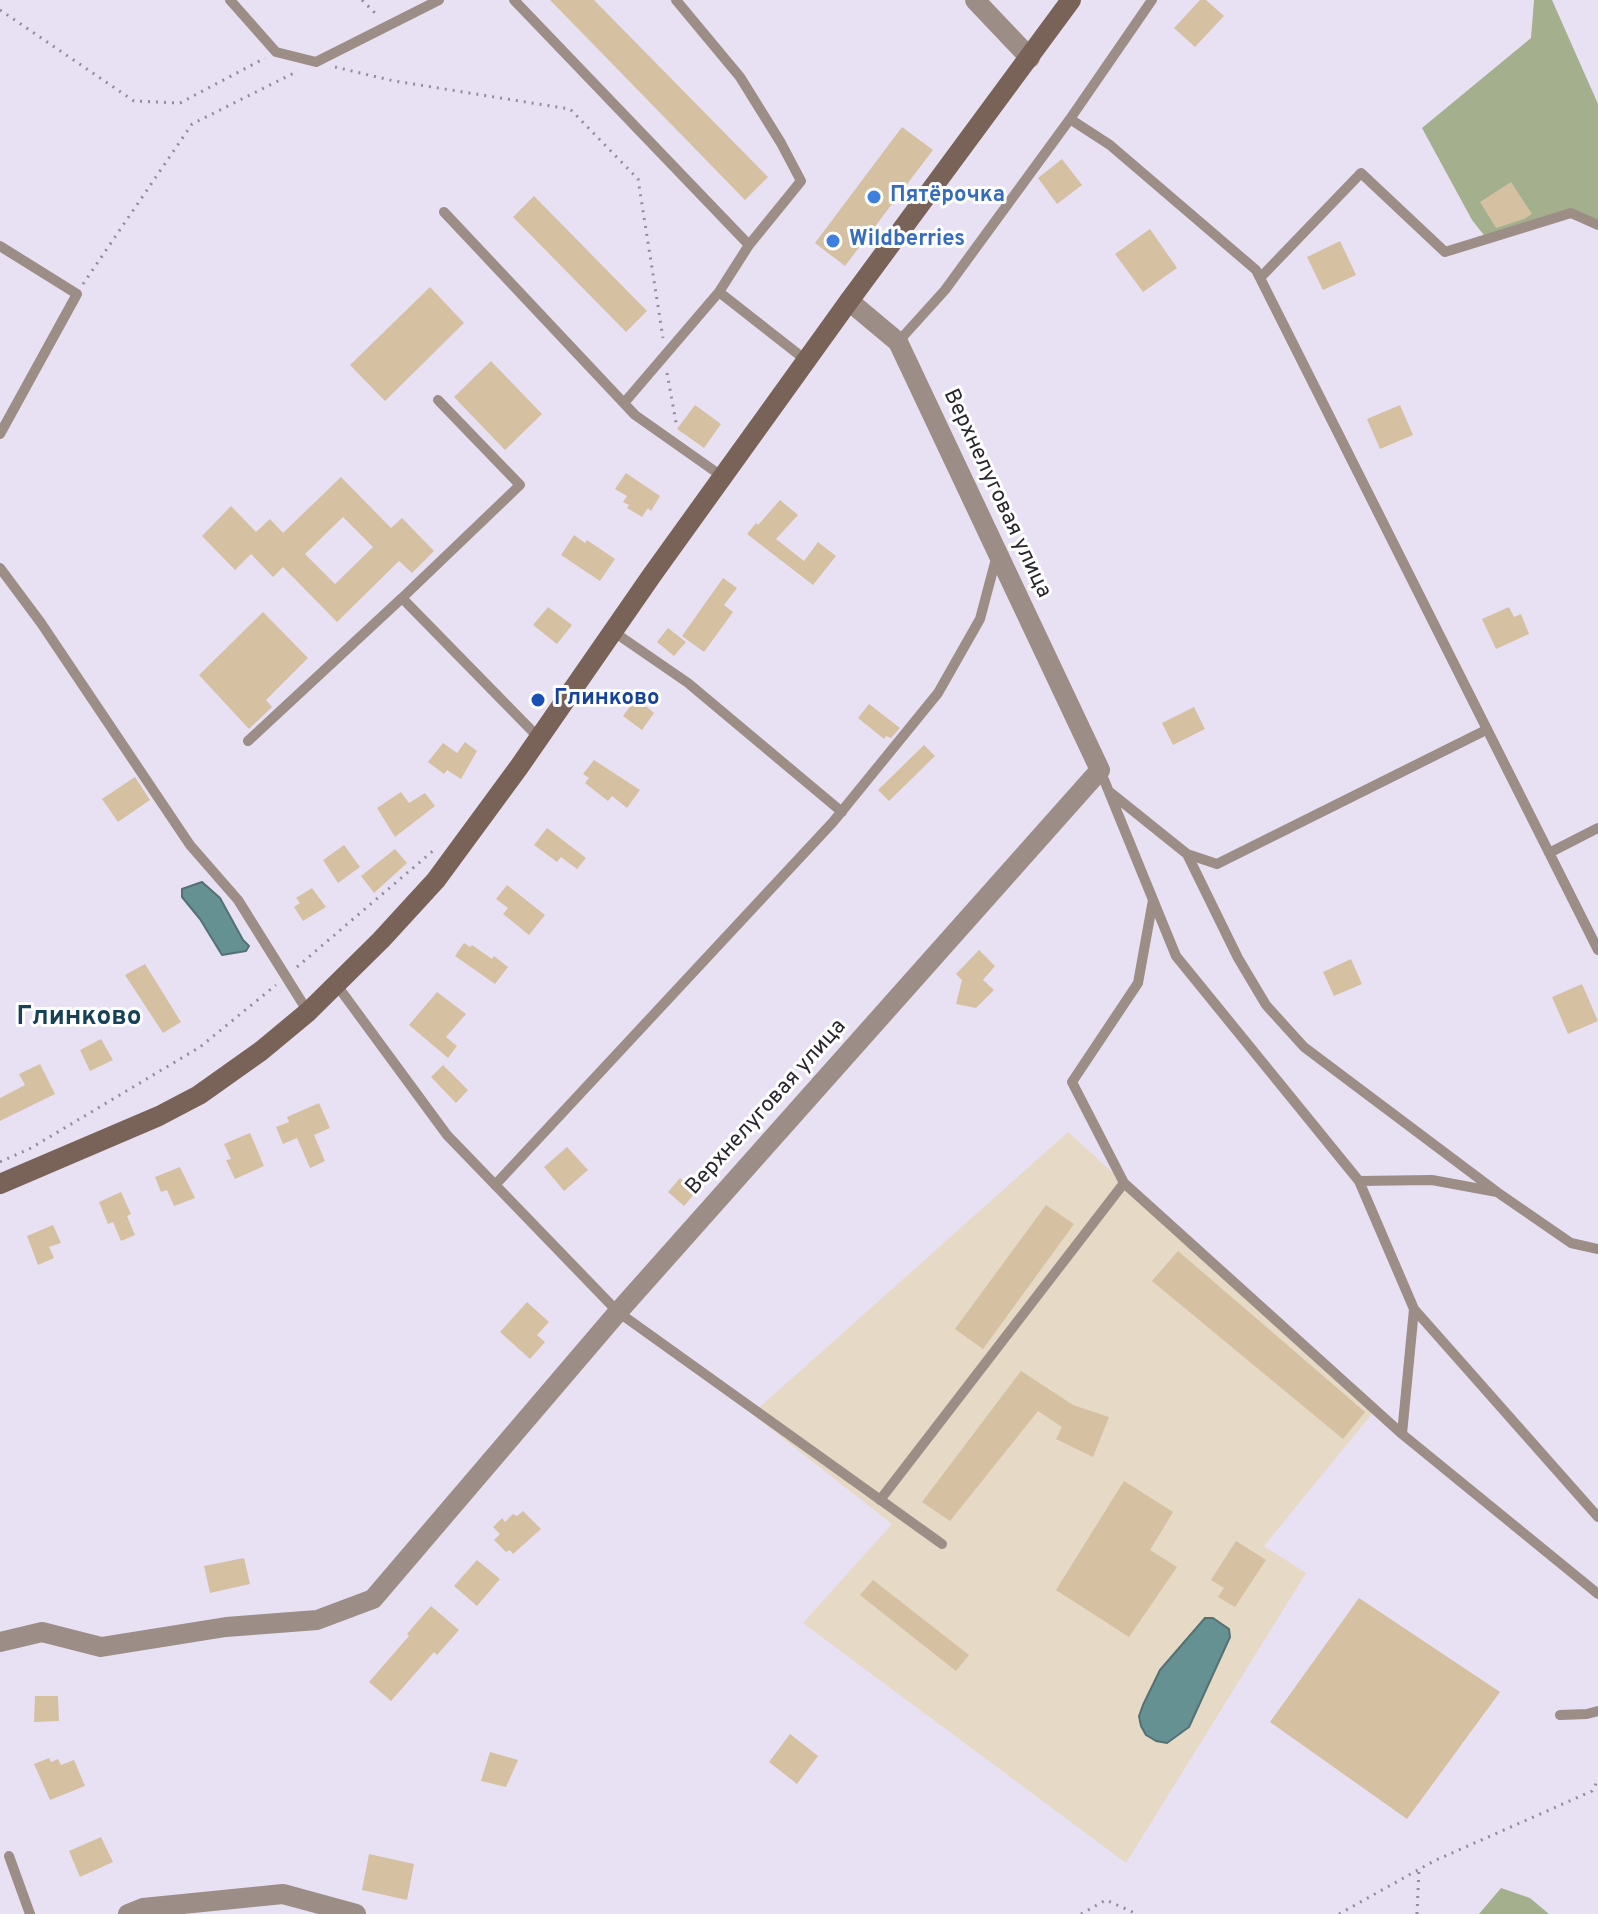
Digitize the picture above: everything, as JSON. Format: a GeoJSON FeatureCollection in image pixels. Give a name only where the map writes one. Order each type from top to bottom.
{"type":"FeatureCollection","features":[{"type":"Feature","properties":{"kind":"main road"},"geometry":{"type":"LineString","coordinates":[[0,1184],[159,1116],[199,1095],[261,1051],[308,1012],[436,880],[849,301],[1071,0]]}},
{"type":"Feature","properties":{"kind":"street"},"geometry":{"type":"LineString","coordinates":[[975,0],[1030,58]]}},
{"type":"Feature","properties":{"kind":"street","name":"Верхнелуговая улица"},"geometry":{"type":"LineString","coordinates":[[0,1642],[42,1632],[101,1647],[226,1627],[317,1620],[373,1599],[618,1312],[1100,770],[898,342],[849,301]]}},
{"type":"Feature","properties":{"kind":"street"},"geometry":{"type":"LineString","coordinates":[[128,1914],[143,1908],[283,1894],[356,1914]]}},
{"type":"Feature","properties":{"kind":"lane"},"geometry":{"type":"LineString","coordinates":[[230,0],[276,52],[316,62],[439,0]]}},
{"type":"Feature","properties":{"kind":"lane"},"geometry":{"type":"LineString","coordinates":[[405,17],[420,0]]}},
{"type":"Feature","properties":{"kind":"lane"},"geometry":{"type":"LineString","coordinates":[[514,0],[749,245]]}},
{"type":"Feature","properties":{"kind":"lane"},"geometry":{"type":"LineString","coordinates":[[624,403],[719,292],[749,245],[801,181],[740,77],[676,0]]}},
{"type":"Feature","properties":{"kind":"lane"},"geometry":{"type":"LineString","coordinates":[[898,342],[945,290],[1152,0]]}},
{"type":"Feature","properties":{"kind":"lane"},"geometry":{"type":"LineString","coordinates":[[1070,119],[1110,145],[1256,270],[1598,950]]}},
{"type":"Feature","properties":{"kind":"lane"},"geometry":{"type":"LineString","coordinates":[[1260,278],[1361,173],[1445,252],[1571,213],[1598,225]]}},
{"type":"Feature","properties":{"kind":"lane"},"geometry":{"type":"LineString","coordinates":[[444,212],[635,415],[723,477]]}},
{"type":"Feature","properties":{"kind":"lane"},"geometry":{"type":"LineString","coordinates":[[0,246],[77,294],[0,434]]}},
{"type":"Feature","properties":{"kind":"lane"},"geometry":{"type":"LineString","coordinates":[[719,292],[807,361]]}},
{"type":"Feature","properties":{"kind":"lane"},"geometry":{"type":"LineString","coordinates":[[248,741],[520,485],[438,400]]}},
{"type":"Feature","properties":{"kind":"lane"},"geometry":{"type":"LineString","coordinates":[[495,1185],[842,812],[938,693],[980,619],[997,552]]}},
{"type":"Feature","properties":{"kind":"lane"},"geometry":{"type":"LineString","coordinates":[[0,568],[41,623],[190,845],[238,900],[308,1012]]}},
{"type":"Feature","properties":{"kind":"lane"},"geometry":{"type":"LineString","coordinates":[[402,598],[539,738]]}},
{"type":"Feature","properties":{"kind":"lane"},"geometry":{"type":"LineString","coordinates":[[614,632],[688,683],[842,812]]}},
{"type":"Feature","properties":{"kind":"lane"},"geometry":{"type":"LineString","coordinates":[[1109,792],[1187,854],[1217,864],[1486,730]]}},
{"type":"Feature","properties":{"kind":"lane"},"geometry":{"type":"LineString","coordinates":[[1100,770],[1176,956],[1359,1181],[1414,1309],[1598,1517]]}},
{"type":"Feature","properties":{"kind":"lane"},"geometry":{"type":"LineString","coordinates":[[1549,853],[1598,828]]}},
{"type":"Feature","properties":{"kind":"lane"},"geometry":{"type":"LineString","coordinates":[[1187,854],[1238,958],[1266,1005],[1304,1047],[1497,1192],[1571,1243],[1598,1249]]}},
{"type":"Feature","properties":{"kind":"lane"},"geometry":{"type":"LineString","coordinates":[[1153,898],[1138,983],[1072,1082],[1124,1183],[1402,1434],[1598,1594]]}},
{"type":"Feature","properties":{"kind":"lane"},"geometry":{"type":"LineString","coordinates":[[336,984],[447,1135],[618,1312],[942,1544]]}},
{"type":"Feature","properties":{"kind":"lane"},"geometry":{"type":"LineString","coordinates":[[1359,1181],[1432,1180],[1497,1192]]}},
{"type":"Feature","properties":{"kind":"lane"},"geometry":{"type":"LineString","coordinates":[[880,1500],[1124,1183]]}},
{"type":"Feature","properties":{"kind":"lane"},"geometry":{"type":"LineString","coordinates":[[1402,1434],[1414,1309]]}},
{"type":"Feature","properties":{"kind":"lane"},"geometry":{"type":"LineString","coordinates":[[1560,1715],[1598,1711]]}},
{"type":"Feature","properties":{"kind":"lane"},"geometry":{"type":"LineString","coordinates":[[9,1856],[30,1914]]}},
{"type":"Feature","properties":{"kind":"path"},"geometry":{"type":"LineString","coordinates":[[362,0],[387,25]]}},
{"type":"Feature","properties":{"kind":"path"},"geometry":{"type":"LineString","coordinates":[[0,10],[134,101],[180,103],[276,52]]}},
{"type":"Feature","properties":{"kind":"path"},"geometry":{"type":"LineString","coordinates":[[77,294],[192,124],[316,62],[394,81],[570,109],[638,179],[680,447]]}},
{"type":"Feature","properties":{"kind":"path"},"geometry":{"type":"LineString","coordinates":[[0,1162],[31,1148],[200,1047],[287,977],[436,848]]}},
{"type":"Feature","properties":{"kind":"path"},"geometry":{"type":"LineString","coordinates":[[1339,1914],[1419,1869],[1592,1791],[1598,1780]]}},
{"type":"Feature","properties":{"kind":"path"},"geometry":{"type":"LineString","coordinates":[[1417,1914],[1419,1869]]}},
{"type":"Feature","properties":{"kind":"path"},"geometry":{"type":"LineString","coordinates":[[1081,1914],[1106,1900],[1137,1914]]}},
{"type":"Feature","properties":{"kind":"shaded area"},"geometry":{"type":"Polygon","coordinates":[[[1534,0],[1552,0],[1598,104],[1598,225],[1571,213],[1487,239],[1472,220],[1422,128],[1531,38],[1534,0]]]}},
{"type":"Feature","properties":{"kind":"shaded area"},"geometry":{"type":"Polygon","coordinates":[[[202,882],[220,898],[249,946],[246,951],[222,955],[182,897],[182,889],[202,882]]]}},
{"type":"Feature","properties":{"kind":"shaded area"},"geometry":{"type":"Polygon","coordinates":[[[1068,1132],[1375,1410],[1264,1546],[1306,1573],[1126,1863],[803,1623],[892,1524],[752,1414],[1068,1132]]]}},
{"type":"Feature","properties":{"kind":"shaded area"},"geometry":{"type":"Polygon","coordinates":[[[1205,1618],[1213,1618],[1229,1629],[1230,1637],[1189,1727],[1167,1743],[1156,1741],[1146,1735],[1141,1726],[1139,1716],[1143,1705],[1160,1670],[1205,1618]]]}},
{"type":"Feature","properties":{"kind":"shaded area"},"geometry":{"type":"Polygon","coordinates":[[[1501,1888],[1530,1898],[1549,1914],[1479,1914],[1501,1888]]]}},
{"type":"Feature","properties":{"kind":"building"},"geometry":{"type":"Polygon","coordinates":[[[550,0],[594,0],[768,177],[745,200],[550,0]]]}},
{"type":"Feature","properties":{"kind":"building"},"geometry":{"type":"Polygon","coordinates":[[[1200,0],[1206,0],[1224,16],[1195,47],[1174,28],[1200,0]]]}},
{"type":"Feature","properties":{"kind":"building","name":"Пятёрочка"},"geometry":{"type":"Polygon","coordinates":[[[902,127],[933,150],[845,266],[815,243],[902,127]]]}},
{"type":"Feature","properties":{"kind":"building"},"geometry":{"type":"Polygon","coordinates":[[[1062,159],[1082,185],[1057,204],[1038,178],[1062,159]]]}},
{"type":"Feature","properties":{"kind":"building"},"geometry":{"type":"Polygon","coordinates":[[[1511,182],[1532,214],[1496,228],[1480,202],[1511,182]]]}},
{"type":"Feature","properties":{"kind":"building"},"geometry":{"type":"Polygon","coordinates":[[[534,196],[647,311],[626,332],[513,217],[534,196]]]}},
{"type":"Feature","properties":{"kind":"building"},"geometry":{"type":"Polygon","coordinates":[[[1150,229],[1177,268],[1143,292],[1115,254],[1150,229]]]}},
{"type":"Feature","properties":{"kind":"building"},"geometry":{"type":"Polygon","coordinates":[[[1340,241],[1356,275],[1323,290],[1307,257],[1340,241]]]}},
{"type":"Feature","properties":{"kind":"building"},"geometry":{"type":"Polygon","coordinates":[[[430,287],[464,323],[385,401],[350,365],[430,287]]]}},
{"type":"Feature","properties":{"kind":"building"},"geometry":{"type":"Polygon","coordinates":[[[491,361],[542,414],[505,450],[454,397],[491,361]]]}},
{"type":"Feature","properties":{"kind":"building"},"geometry":{"type":"Polygon","coordinates":[[[695,405],[721,424],[704,448],[677,429],[695,405]]]}},
{"type":"Feature","properties":{"kind":"building"},"geometry":{"type":"Polygon","coordinates":[[[1400,405],[1413,435],[1380,449],[1367,419],[1400,405]]]}},
{"type":"Feature","properties":{"kind":"building"},"geometry":{"type":"Polygon","coordinates":[[[626,473],[660,496],[651,511],[648,508],[642,517],[627,508],[629,505],[623,502],[627,496],[615,489],[626,473]]]}},
{"type":"Feature","properties":{"kind":"building"},"geometry":{"type":"Polygon","coordinates":[[[341,477],[391,528],[402,518],[434,551],[412,573],[399,561],[337,622],[283,567],[273,577],[251,554],[235,570],[202,536],[231,506],[256,532],[270,519],[283,533],[341,477]],[[343,517],[305,554],[335,584],[373,547],[343,517]]]}},
{"type":"Feature","properties":{"kind":"building"},"geometry":{"type":"Polygon","coordinates":[[[780,500],[798,515],[776,539],[804,561],[818,542],[836,556],[813,585],[747,534],[780,500]]]}},
{"type":"Feature","properties":{"kind":"building"},"geometry":{"type":"Polygon","coordinates":[[[574,535],[615,559],[600,581],[561,555],[574,535]]]}},
{"type":"Feature","properties":{"kind":"building"},"geometry":{"type":"Polygon","coordinates":[[[723,578],[737,588],[724,605],[733,612],[704,652],[682,636],[723,578]]]}},
{"type":"Feature","properties":{"kind":"building"},"geometry":{"type":"Polygon","coordinates":[[[548,607],[572,625],[557,644],[533,625],[548,607]]]}},
{"type":"Feature","properties":{"kind":"building"},"geometry":{"type":"Polygon","coordinates":[[[1509,607],[1514,617],[1521,614],[1529,634],[1496,649],[1482,619],[1509,607]]]}},
{"type":"Feature","properties":{"kind":"building"},"geometry":{"type":"Polygon","coordinates":[[[263,612],[308,658],[266,700],[272,707],[249,729],[199,675],[263,612]]]}},
{"type":"Feature","properties":{"kind":"building"},"geometry":{"type":"Polygon","coordinates":[[[668,628],[686,642],[674,656],[657,642],[668,628]]]}},
{"type":"Feature","properties":{"kind":"building"},"geometry":{"type":"Polygon","coordinates":[[[636,698],[654,713],[642,730],[623,716],[636,698]]]}},
{"type":"Feature","properties":{"kind":"building"},"geometry":{"type":"Polygon","coordinates":[[[869,704],[900,728],[891,738],[886,736],[884,739],[858,718],[869,704]]]}},
{"type":"Feature","properties":{"kind":"building"},"geometry":{"type":"Polygon","coordinates":[[[1194,707],[1205,729],[1173,745],[1162,723],[1194,707]]]}},
{"type":"Feature","properties":{"kind":"building"},"geometry":{"type":"Polygon","coordinates":[[[465,742],[477,751],[461,779],[447,770],[444,774],[428,762],[443,743],[457,753],[465,742]]]}},
{"type":"Feature","properties":{"kind":"building"},"geometry":{"type":"Polygon","coordinates":[[[924,745],[935,756],[889,801],[878,790],[924,745]]]}},
{"type":"Feature","properties":{"kind":"building"},"geometry":{"type":"Polygon","coordinates":[[[594,760],[640,790],[627,808],[612,796],[608,801],[585,783],[589,778],[583,774],[594,760]]]}},
{"type":"Feature","properties":{"kind":"building"},"geometry":{"type":"Polygon","coordinates":[[[135,777],[150,800],[118,822],[102,799],[135,777]]]}},
{"type":"Feature","properties":{"kind":"building"},"geometry":{"type":"Polygon","coordinates":[[[401,792],[409,803],[425,793],[435,806],[395,837],[377,808],[401,792]]]}},
{"type":"Feature","properties":{"kind":"building"},"geometry":{"type":"Polygon","coordinates":[[[547,828],[586,858],[577,869],[561,857],[557,862],[534,845],[547,828]]]}},
{"type":"Feature","properties":{"kind":"building"},"geometry":{"type":"Polygon","coordinates":[[[344,845],[360,867],[338,883],[323,860],[344,845]]]}},
{"type":"Feature","properties":{"kind":"building"},"geometry":{"type":"Polygon","coordinates":[[[395,849],[407,863],[374,893],[361,876],[395,849]]]}},
{"type":"Feature","properties":{"kind":"building"},"geometry":{"type":"Polygon","coordinates":[[[507,885],[545,915],[529,935],[503,914],[508,908],[496,899],[507,885]]]}},
{"type":"Feature","properties":{"kind":"building"},"geometry":{"type":"Polygon","coordinates":[[[312,888],[326,907],[303,921],[294,907],[300,903],[296,898],[312,888]]]}},
{"type":"Feature","properties":{"kind":"building"},"geometry":{"type":"Polygon","coordinates":[[[464,943],[492,959],[494,956],[508,967],[495,984],[455,956],[464,943]]]}},
{"type":"Feature","properties":{"kind":"building"},"geometry":{"type":"Polygon","coordinates":[[[979,950],[995,966],[983,980],[994,990],[976,1008],[956,1004],[962,980],[956,974],[979,950]]]}},
{"type":"Feature","properties":{"kind":"building"},"geometry":{"type":"Polygon","coordinates":[[[1351,959],[1362,984],[1334,996],[1323,972],[1351,959]]]}},
{"type":"Feature","properties":{"kind":"building"},"geometry":{"type":"Polygon","coordinates":[[[145,964],[181,1022],[163,1033],[125,975],[145,964]]]}},
{"type":"Feature","properties":{"kind":"building"},"geometry":{"type":"Polygon","coordinates":[[[1582,984],[1598,1021],[1568,1034],[1552,997],[1582,984]]]}},
{"type":"Feature","properties":{"kind":"building"},"geometry":{"type":"Polygon","coordinates":[[[437,992],[466,1014],[446,1037],[457,1046],[448,1058],[409,1025],[437,992]]]}},
{"type":"Feature","properties":{"kind":"building"},"geometry":{"type":"Polygon","coordinates":[[[101,1039],[113,1060],[90,1071],[80,1050],[101,1039]]]}},
{"type":"Feature","properties":{"kind":"building"},"geometry":{"type":"Polygon","coordinates":[[[40,1064],[55,1094],[0,1121],[0,1098],[25,1085],[19,1074],[40,1064]]]}},
{"type":"Feature","properties":{"kind":"building"},"geometry":{"type":"Polygon","coordinates":[[[443,1065],[468,1090],[456,1103],[431,1077],[443,1065]]]}},
{"type":"Feature","properties":{"kind":"building"},"geometry":{"type":"Polygon","coordinates":[[[319,1103],[330,1128],[314,1135],[325,1161],[310,1168],[297,1138],[283,1144],[276,1127],[289,1122],[287,1117],[319,1103]]]}},
{"type":"Feature","properties":{"kind":"building"},"geometry":{"type":"Polygon","coordinates":[[[250,1133],[264,1166],[235,1179],[226,1160],[231,1159],[224,1144],[250,1133]]]}},
{"type":"Feature","properties":{"kind":"building"},"geometry":{"type":"Polygon","coordinates":[[[567,1147],[588,1170],[564,1191],[544,1167],[567,1147]]]}},
{"type":"Feature","properties":{"kind":"building"},"geometry":{"type":"Polygon","coordinates":[[[180,1167],[195,1198],[174,1206],[167,1190],[161,1192],[155,1177],[180,1167]]]}},
{"type":"Feature","properties":{"kind":"building"},"geometry":{"type":"Polygon","coordinates":[[[680,1178],[696,1192],[684,1206],[668,1192],[680,1178]]]}},
{"type":"Feature","properties":{"kind":"building"},"geometry":{"type":"Polygon","coordinates":[[[121,1192],[131,1214],[127,1216],[135,1235],[121,1241],[113,1222],[108,1224],[99,1202],[121,1192]]]}},
{"type":"Feature","properties":{"kind":"building"},"geometry":{"type":"Polygon","coordinates":[[[1046,1205],[1074,1224],[983,1349],[955,1329],[1046,1205]]]}},
{"type":"Feature","properties":{"kind":"building"},"geometry":{"type":"Polygon","coordinates":[[[53,1225],[61,1243],[49,1247],[54,1258],[38,1265],[27,1236],[53,1225]]]}},
{"type":"Feature","properties":{"kind":"building"},"geometry":{"type":"Polygon","coordinates":[[[1178,1251],[1365,1412],[1343,1439],[1152,1281],[1178,1251]]]}},
{"type":"Feature","properties":{"kind":"building"},"geometry":{"type":"Polygon","coordinates":[[[527,1302],[549,1322],[537,1335],[545,1342],[530,1359],[500,1332],[527,1302]]]}},
{"type":"Feature","properties":{"kind":"building"},"geometry":{"type":"Polygon","coordinates":[[[1021,1371],[1073,1405],[1109,1417],[1093,1457],[1056,1439],[1062,1427],[1038,1411],[950,1521],[922,1502],[1021,1371]]]}},
{"type":"Feature","properties":{"kind":"building"},"geometry":{"type":"Polygon","coordinates":[[[1124,1481],[1173,1512],[1150,1550],[1177,1567],[1129,1637],[1056,1590],[1124,1481]]]}},
{"type":"Feature","properties":{"kind":"building"},"geometry":{"type":"Polygon","coordinates":[[[523,1511],[541,1529],[513,1554],[510,1550],[506,1552],[494,1540],[500,1534],[493,1527],[502,1518],[505,1522],[513,1514],[517,1516],[523,1511]]]}},
{"type":"Feature","properties":{"kind":"building"},"geometry":{"type":"Polygon","coordinates":[[[1236,1541],[1266,1560],[1235,1607],[1218,1597],[1224,1588],[1211,1580],[1236,1541]]]}},
{"type":"Feature","properties":{"kind":"building"},"geometry":{"type":"Polygon","coordinates":[[[244,1558],[250,1584],[210,1593],[204,1566],[244,1558]]]}},
{"type":"Feature","properties":{"kind":"building"},"geometry":{"type":"Polygon","coordinates":[[[477,1560],[500,1579],[477,1606],[454,1586],[477,1560]]]}},
{"type":"Feature","properties":{"kind":"building"},"geometry":{"type":"Polygon","coordinates":[[[873,1580],[969,1655],[956,1671],[860,1595],[873,1580]]]}},
{"type":"Feature","properties":{"kind":"building"},"geometry":{"type":"Polygon","coordinates":[[[1359,1598],[1500,1692],[1407,1819],[1270,1722],[1359,1598]]]}},
{"type":"Feature","properties":{"kind":"building"},"geometry":{"type":"Polygon","coordinates":[[[431,1606],[459,1630],[437,1655],[434,1652],[391,1701],[369,1682],[431,1606]]]}},
{"type":"Feature","properties":{"kind":"building"},"geometry":{"type":"Polygon","coordinates":[[[35,1696],[58,1696],[59,1721],[34,1722],[35,1696]]]}},
{"type":"Feature","properties":{"kind":"building"},"geometry":{"type":"Polygon","coordinates":[[[790,1734],[818,1756],[797,1784],[769,1762],[790,1734]]]}},
{"type":"Feature","properties":{"kind":"building"},"geometry":{"type":"Polygon","coordinates":[[[490,1752],[518,1760],[506,1787],[481,1781],[490,1752]]]}},
{"type":"Feature","properties":{"kind":"building"},"geometry":{"type":"Polygon","coordinates":[[[49,1758],[51,1762],[58,1759],[61,1765],[74,1760],[85,1786],[50,1800],[34,1764],[49,1758]]]}},
{"type":"Feature","properties":{"kind":"building"},"geometry":{"type":"Polygon","coordinates":[[[101,1837],[113,1862],[80,1877],[69,1851],[101,1837]]]}},
{"type":"Feature","properties":{"kind":"building"},"geometry":{"type":"Polygon","coordinates":[[[369,1854],[414,1864],[407,1900],[362,1890],[369,1854]]]}},
{"type":"Feature","properties":{"kind":"place","name":"Пятёрочка"},"geometry":{"type":"Point","coordinates":[874,197]}},
{"type":"Feature","properties":{"kind":"place","name":"Wildberries"},"geometry":{"type":"Point","coordinates":[833,241]}},
{"type":"Feature","properties":{"kind":"place","name":"Глинково"},"geometry":{"type":"Point","coordinates":[538,700]}},
{"type":"Feature","properties":{"kind":"district","name":"Глинково"},"geometry":{"type":"Point","coordinates":[79,1019]}}]}
